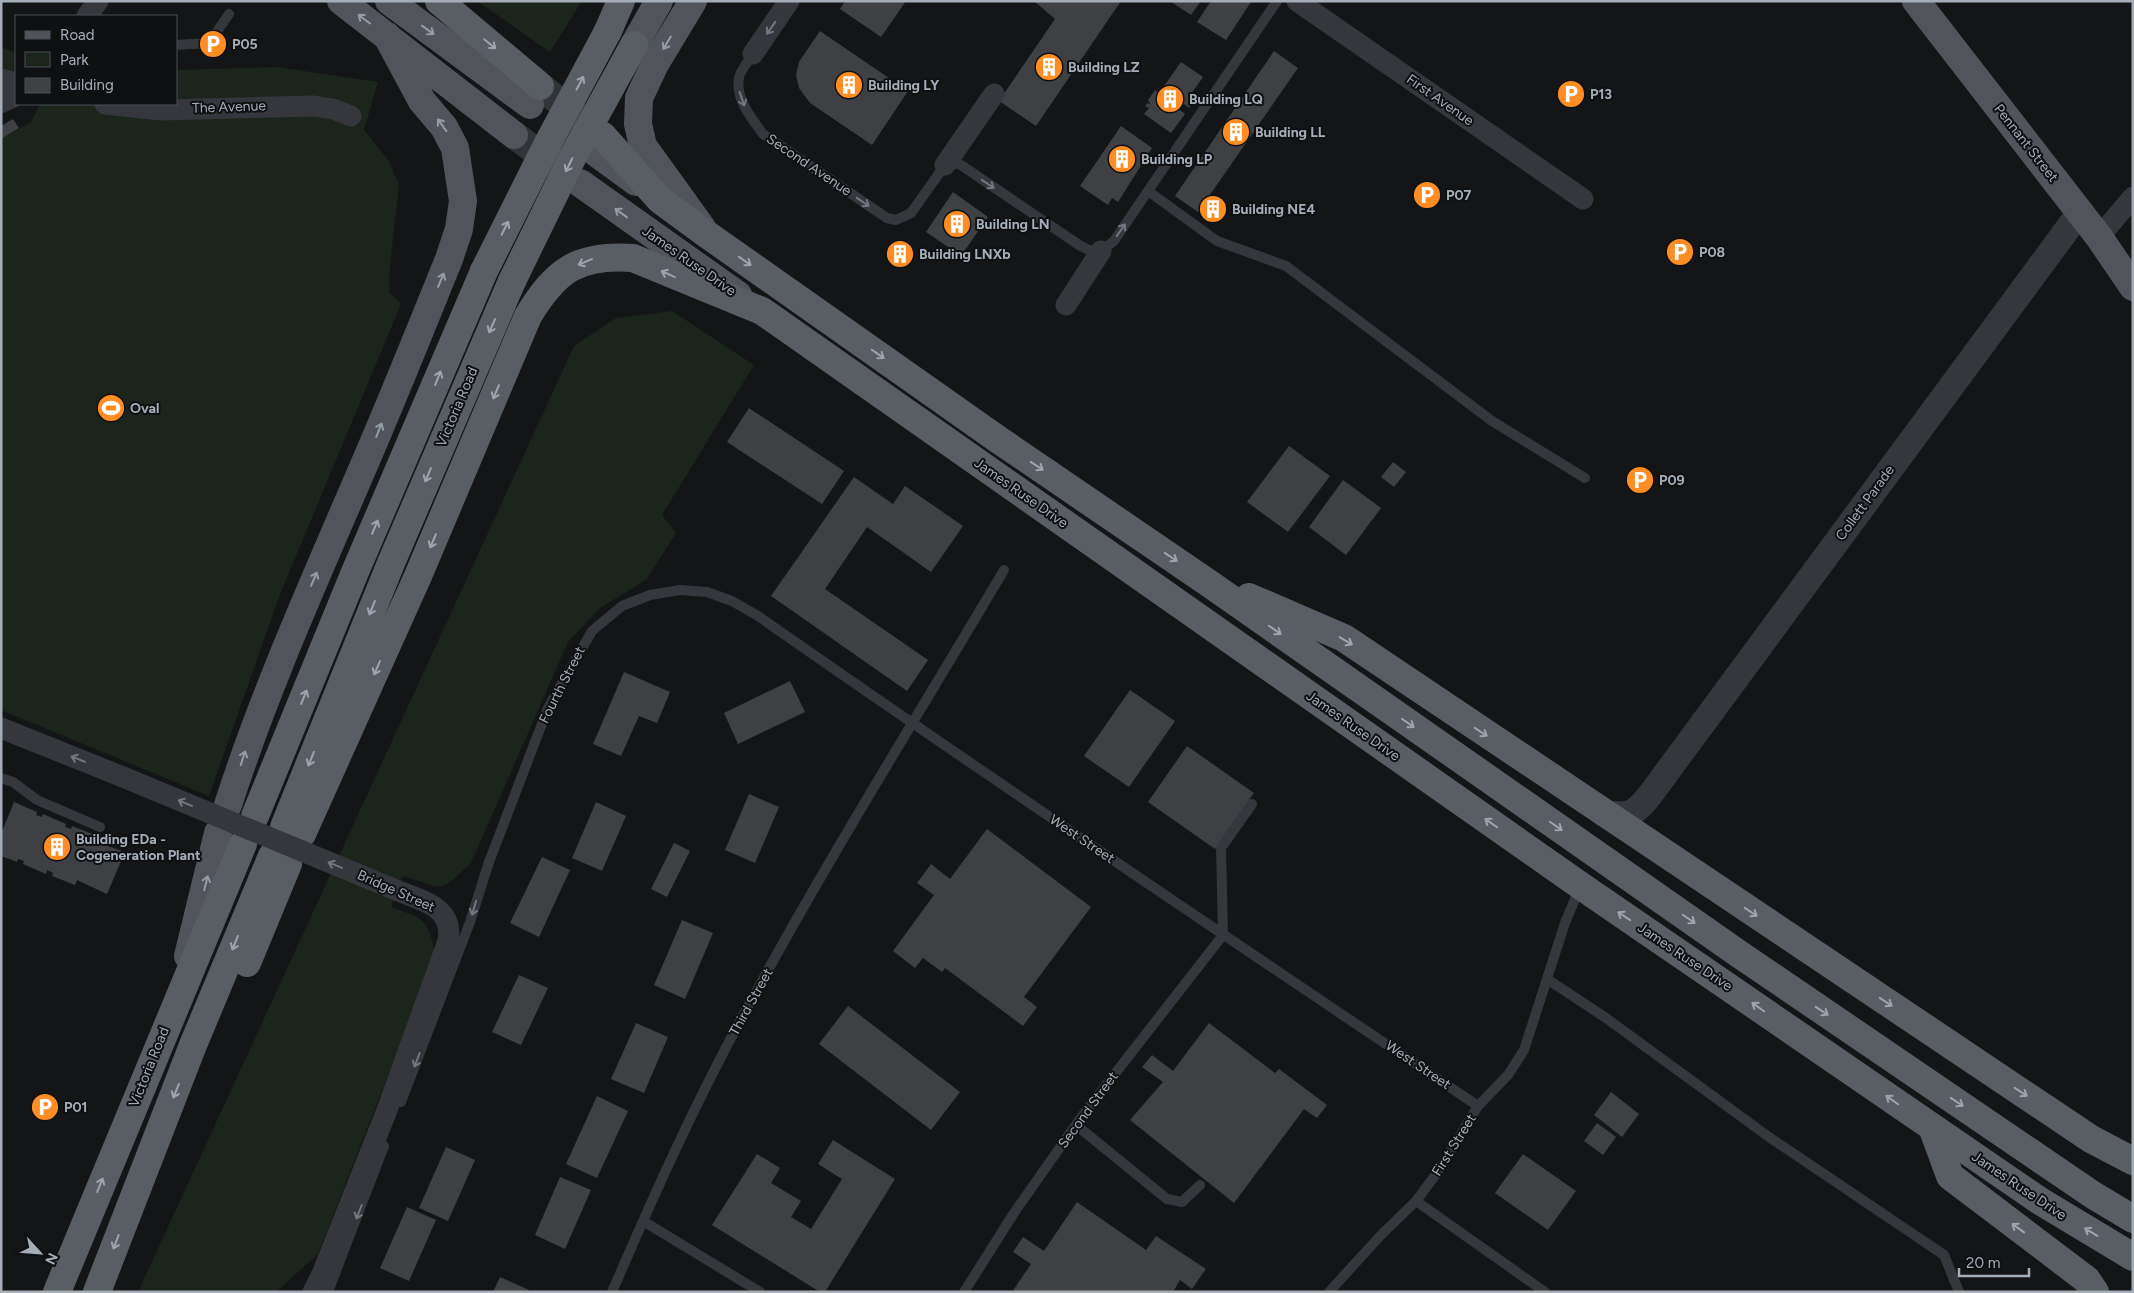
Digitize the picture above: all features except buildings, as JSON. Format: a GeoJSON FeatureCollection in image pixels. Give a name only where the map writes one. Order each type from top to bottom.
{"type":"FeatureCollection","features":[{"type":"Feature","properties":{"kind":"highway"},"geometry":{"type":"LineString","coordinates":[[439,1],[535,96]]}},
{"type":"Feature","properties":{"kind":"highway"},"geometry":{"type":"LineString","coordinates":[[608,31],[621,1]]}},
{"type":"Feature","properties":{"kind":"highway","name":"Victoria Road"},"geometry":{"type":"LineString","coordinates":[[255,816],[355,572],[484,271],[548,143],[608,31]]}},
{"type":"Feature","properties":{"kind":"highway","name":"Victoria Road"},"geometry":{"type":"LineString","coordinates":[[634,45],[573,156],[512,281],[390,563],[293,830],[418,576],[528,316],[544,290],[567,270],[592,258],[613,256],[633,258],[762,311]]}},
{"type":"Feature","properties":{"kind":"highway"},"geometry":{"type":"LineString","coordinates":[[599,144],[660,200],[996,438],[1221,592],[1739,954],[2093,1195],[2133,1219]]}},
{"type":"Feature","properties":{"kind":"highway","name":"James Ruse Drive"},"geometry":{"type":"LineString","coordinates":[[762,311],[1581,886],[2040,1201],[2133,1257]]}},
{"type":"Feature","properties":{"kind":"highway"},"geometry":{"type":"LineString","coordinates":[[1221,592],[1236,591],[1344,638],[2091,1139],[2133,1161]]}},
{"type":"Feature","properties":{"kind":"highway","name":"Victoria Road"},"geometry":{"type":"LineString","coordinates":[[55,1287],[177,999],[231,838]]}},
{"type":"Feature","properties":{"kind":"highway"},"geometry":{"type":"LineString","coordinates":[[96,1292],[194,1045],[232,998],[271,909],[280,860]]}},
{"type":"Feature","properties":{"kind":"highway"},"geometry":{"type":"LineString","coordinates":[[1932,1127],[1950,1176],[2087,1280],[2095,1292]]}},
{"type":"Feature","properties":{"kind":"main road"},"geometry":{"type":"LineString","coordinates":[[341,1],[514,135]]}},
{"type":"Feature","properties":{"kind":"main road"},"geometry":{"type":"LineString","coordinates":[[389,1],[535,96]]}},
{"type":"Feature","properties":{"kind":"main road","name":"Victoria Road"},"geometry":{"type":"LineString","coordinates":[[608,31],[626,1]]}},
{"type":"Feature","properties":{"kind":"main road","name":"Victoria Road"},"geometry":{"type":"LineString","coordinates":[[634,45],[658,1]]}},
{"type":"Feature","properties":{"kind":"main road"},"geometry":{"type":"LineString","coordinates":[[693,1],[655,64],[639,98],[638,124],[643,146],[705,233]]}},
{"type":"Feature","properties":{"kind":"main road","name":"Pennant Street"},"geometry":{"type":"LineString","coordinates":[[1916,1],[2099,237],[2133,287]]}},
{"type":"Feature","properties":{"kind":"main road"},"geometry":{"type":"LineString","coordinates":[[228,805],[248,743],[295,624],[373,445],[450,259],[460,229],[463,201],[455,148],[444,127],[422,101],[387,36]]}},
{"type":"Feature","properties":{"kind":"main road","name":"James Ruse Drive"},"geometry":{"type":"LineString","coordinates":[[580,183],[762,311]]}},
{"type":"Feature","properties":{"kind":"street"},"geometry":{"type":"LineString","coordinates":[[89,15],[98,1]]}},
{"type":"Feature","properties":{"kind":"street","name":"Second Avenue"},"geometry":{"type":"LineString","coordinates":[[752,54],[789,1]]}},
{"type":"Feature","properties":{"kind":"street","name":"First Avenue"},"geometry":{"type":"LineString","coordinates":[[1297,1],[1583,199]]}},
{"type":"Feature","properties":{"kind":"street"},"geometry":{"type":"LineString","coordinates":[[1,79],[15,82]]}},
{"type":"Feature","properties":{"kind":"street"},"geometry":{"type":"LineString","coordinates":[[1,100],[15,93]]}},
{"type":"Feature","properties":{"kind":"street","name":"Second Avenue"},"geometry":{"type":"LineString","coordinates":[[945,165],[994,94]]}},
{"type":"Feature","properties":{"kind":"street","name":"The Avenue"},"geometry":{"type":"LineString","coordinates":[[114,105],[161,110],[252,106],[314,106],[333,109],[351,116]]}},
{"type":"Feature","properties":{"kind":"street"},"geometry":{"type":"LineString","coordinates":[[2099,237],[2133,197]]}},
{"type":"Feature","properties":{"kind":"street","name":"Collett Parade"},"geometry":{"type":"LineString","coordinates":[[1650,795],[2080,212]]}},
{"type":"Feature","properties":{"kind":"street"},"geometry":{"type":"LineString","coordinates":[[1066,305],[1101,251]]}},
{"type":"Feature","properties":{"kind":"street","name":"Bridge Street"},"geometry":{"type":"LineString","coordinates":[[1,728],[396,890],[440,910],[448,923],[448,941],[383,1119],[322,1274],[313,1292]]}},
{"type":"Feature","properties":{"kind":"street"},"geometry":{"type":"LineString","coordinates":[[1604,814],[1624,815],[1636,811],[1650,795]]}},
{"type":"Feature","properties":{"kind":"street"},"geometry":{"type":"LineString","coordinates":[[1650,795],[1640,823],[1652,846]]}},
{"type":"Feature","properties":{"kind":"lane"},"geometry":{"type":"LineString","coordinates":[[945,165],[954,163],[961,165],[1079,245],[1089,250],[1101,251],[1114,241],[1277,1]]}},
{"type":"Feature","properties":{"kind":"lane"},"geometry":{"type":"LineString","coordinates":[[178,44],[209,43],[229,14]]}},
{"type":"Feature","properties":{"kind":"lane","name":"Second Avenue"},"geometry":{"type":"LineString","coordinates":[[752,54],[739,77],[740,96],[750,117],[763,134],[887,218],[896,220],[911,214],[945,165]]}},
{"type":"Feature","properties":{"kind":"lane"},"geometry":{"type":"LineString","coordinates":[[1148,191],[1218,241],[1286,266],[1492,421],[1585,478]]}},
{"type":"Feature","properties":{"kind":"lane","name":"Third Street"},"geometry":{"type":"LineString","coordinates":[[612,1292],[669,1163],[744,1013],[827,867],[1004,570]]}},
{"type":"Feature","properties":{"kind":"lane","name":"West Street"},"geometry":{"type":"LineString","coordinates":[[680,590],[706,592],[732,601],[758,616],[1223,935],[1478,1106]]}},
{"type":"Feature","properties":{"kind":"lane","name":"Fourth Street"},"geometry":{"type":"LineString","coordinates":[[328,1292],[467,931],[489,862],[548,708],[592,631],[622,606],[650,594],[680,590]]}},
{"type":"Feature","properties":{"kind":"lane"},"geometry":{"type":"LineString","coordinates":[[1,778],[14,782],[37,800],[100,827]]}},
{"type":"Feature","properties":{"kind":"lane"},"geometry":{"type":"LineString","coordinates":[[1223,935],[1221,848],[1252,804]]}},
{"type":"Feature","properties":{"kind":"lane","name":"First Street"},"geometry":{"type":"LineString","coordinates":[[1330,1292],[1381,1235],[1416,1201],[1437,1173],[1478,1106],[1508,1075],[1524,1050],[1565,923],[1581,886]]}},
{"type":"Feature","properties":{"kind":"lane","name":"Second Street"},"geometry":{"type":"LineString","coordinates":[[964,1292],[1014,1213],[1076,1125],[1223,935]]}},
{"type":"Feature","properties":{"kind":"lane"},"geometry":{"type":"LineString","coordinates":[[1547,979],[1606,1018],[1769,1136],[1944,1255],[1959,1292]]}},
{"type":"Feature","properties":{"kind":"lane"},"geometry":{"type":"LineString","coordinates":[[1076,1125],[1167,1199],[1182,1202],[1200,1185]]}},
{"type":"Feature","properties":{"kind":"lane"},"geometry":{"type":"LineString","coordinates":[[1416,1201],[1545,1292]]}},
{"type":"Feature","properties":{"kind":"lane"},"geometry":{"type":"LineString","coordinates":[[643,1221],[760,1292]]}},
{"type":"Feature","properties":{"kind":"green space"},"geometry":{"type":"Polygon","coordinates":[[[477,1],[582,1],[550,52],[477,1]]]}},
{"type":"Feature","properties":{"kind":"green space"},"geometry":{"type":"Polygon","coordinates":[[[1,47],[15,53],[15,79],[1,79],[1,47]]]}},
{"type":"Feature","properties":{"kind":"green space"},"geometry":{"type":"Polygon","coordinates":[[[277,67],[378,82],[364,130],[389,161],[399,185],[389,292],[401,304],[279,597],[209,796],[1,710],[1,139],[31,122],[40,105],[178,105],[178,70],[277,67]]]}},
{"type":"Feature","properties":{"kind":"green space"},"geometry":{"type":"Polygon","coordinates":[[[672,311],[754,365],[662,515],[676,533],[647,579],[600,608],[568,642],[471,863],[452,881],[440,886],[434,886],[403,876],[391,907],[423,921],[436,953],[318,1254],[276,1292],[138,1292],[574,346],[616,318],[672,311]]]}},
{"type":"Feature","properties":{"kind":"tunnel"},"geometry":{"type":"LineString","coordinates":[[540,86],[586,123]]}},
{"type":"Feature","properties":{"kind":"tunnel"},"geometry":{"type":"LineString","coordinates":[[514,135],[580,183]]}},
{"type":"Feature","properties":{"kind":"place","name":"P05"},"geometry":{"type":"Point","coordinates":[213,44]}},
{"type":"Feature","properties":{"kind":"place","name":"Building LZ"},"geometry":{"type":"Point","coordinates":[1049,67]}},
{"type":"Feature","properties":{"kind":"place","name":"Building LY"},"geometry":{"type":"Point","coordinates":[849,85]}},
{"type":"Feature","properties":{"kind":"place","name":"P13"},"geometry":{"type":"Point","coordinates":[1571,94]}},
{"type":"Feature","properties":{"kind":"place","name":"Building LQ"},"geometry":{"type":"Point","coordinates":[1170,99]}},
{"type":"Feature","properties":{"kind":"place","name":"Building LL"},"geometry":{"type":"Point","coordinates":[1236,132]}},
{"type":"Feature","properties":{"kind":"place","name":"Building LP"},"geometry":{"type":"Point","coordinates":[1122,159]}},
{"type":"Feature","properties":{"kind":"place","name":"P07"},"geometry":{"type":"Point","coordinates":[1427,195]}},
{"type":"Feature","properties":{"kind":"place","name":"Building NE4"},"geometry":{"type":"Point","coordinates":[1213,209]}},
{"type":"Feature","properties":{"kind":"place","name":"Building LN"},"geometry":{"type":"Point","coordinates":[957,224]}},
{"type":"Feature","properties":{"kind":"place","name":"P08"},"geometry":{"type":"Point","coordinates":[1680,252]}},
{"type":"Feature","properties":{"kind":"place","name":"Building LNXb"},"geometry":{"type":"Point","coordinates":[900,254]}},
{"type":"Feature","properties":{"kind":"place","name":"Oval"},"geometry":{"type":"Point","coordinates":[111,408]}},
{"type":"Feature","properties":{"kind":"place","name":"P09"},"geometry":{"type":"Point","coordinates":[1640,480]}},
{"type":"Feature","properties":{"kind":"place","name":"Building EDa - Cogeneration Plant"},"geometry":{"type":"Point","coordinates":[57,847]}},
{"type":"Feature","properties":{"kind":"place","name":"P01"},"geometry":{"type":"Point","coordinates":[45,1107]}}]}
